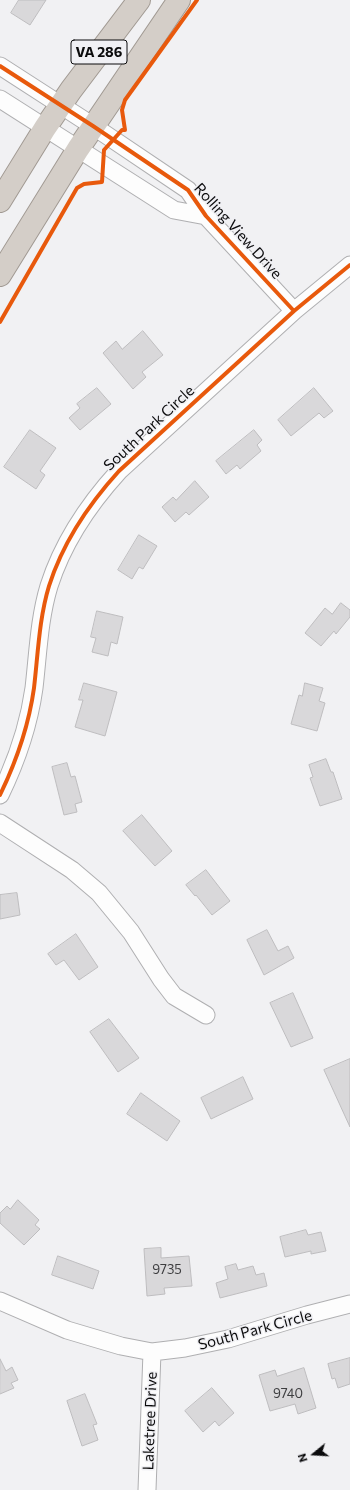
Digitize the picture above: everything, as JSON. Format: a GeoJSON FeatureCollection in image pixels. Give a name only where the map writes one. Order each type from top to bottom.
{"type":"FeatureCollection","features":[{"type":"Feature","properties":{"kind":"highway","name":"VA 286"},"geometry":{"type":"LineString","coordinates":[[0,201],[45,128],[86,68],[139,0]]}},
{"type":"Feature","properties":{"kind":"highway","name":"VA 286"},"geometry":{"type":"LineString","coordinates":[[0,275],[78,149],[179,0]]}},
{"type":"Feature","properties":{"kind":"street","name":"Rolling View Drive"},"geometry":{"type":"LineString","coordinates":[[0,66],[188,190],[206,216],[294,311]]}},
{"type":"Feature","properties":{"kind":"street","name":"Rolling View Drive"},"geometry":{"type":"LineString","coordinates":[[0,99],[174,210],[206,216]]}},
{"type":"Feature","properties":{"kind":"street","name":"South Park Circle"},"geometry":{"type":"LineString","coordinates":[[0,795],[28,716],[34,689],[41,624],[49,587],[61,554],[77,524],[97,495],[119,471],[294,311],[350,265]]}},
{"type":"Feature","properties":{"kind":"street"},"geometry":{"type":"LineString","coordinates":[[0,823],[72,870],[99,893],[131,932],[160,979],[174,996],[206,1015]]}},
{"type":"Feature","properties":{"kind":"street","name":"South Park Circle"},"geometry":{"type":"LineString","coordinates":[[0,1301],[67,1330],[121,1346],[152,1352],[228,1340],[307,1315],[350,1304]]}},
{"type":"Feature","properties":{"kind":"street","name":"Laketree Drive"},"geometry":{"type":"LineString","coordinates":[[147,1490],[152,1352]]}},
{"type":"Feature","properties":{"kind":"building"},"geometry":{"type":"Polygon","coordinates":[[[19,0],[46,0],[30,25],[11,13],[19,0]]]}},
{"type":"Feature","properties":{"kind":"building"},"geometry":{"type":"Polygon","coordinates":[[[143,331],[163,355],[142,372],[146,377],[133,389],[103,353],[116,341],[122,349],[143,331]]]}},
{"type":"Feature","properties":{"kind":"building"},"geometry":{"type":"Polygon","coordinates":[[[97,388],[111,404],[80,430],[69,418],[80,408],[77,404],[97,388]]]}},
{"type":"Feature","properties":{"kind":"building"},"geometry":{"type":"Polygon","coordinates":[[[314,388],[333,411],[324,418],[319,413],[291,436],[278,420],[314,388]]]}},
{"type":"Feature","properties":{"kind":"building"},"geometry":{"type":"Polygon","coordinates":[[[30,430],[56,448],[40,471],[45,475],[36,489],[4,467],[30,430]]]}},
{"type":"Feature","properties":{"kind":"building"},"geometry":{"type":"Polygon","coordinates":[[[254,430],[262,440],[257,445],[261,451],[240,469],[237,465],[226,474],[216,461],[254,430]]]}},
{"type":"Feature","properties":{"kind":"building"},"geometry":{"type":"Polygon","coordinates":[[[195,481],[209,497],[189,515],[186,512],[175,522],[162,507],[173,497],[176,500],[195,481]]]}},
{"type":"Feature","properties":{"kind":"building"},"geometry":{"type":"Polygon","coordinates":[[[139,535],[157,546],[143,569],[139,567],[132,579],[118,570],[139,535]]]}},
{"type":"Feature","properties":{"kind":"building"},"geometry":{"type":"Polygon","coordinates":[[[341,603],[350,610],[350,617],[336,634],[334,631],[321,646],[305,633],[325,608],[332,614],[341,603]]]}},
{"type":"Feature","properties":{"kind":"building"},"geometry":{"type":"Polygon","coordinates":[[[97,611],[123,617],[117,644],[111,642],[108,656],[92,652],[96,638],[91,637],[97,611]]]}},
{"type":"Feature","properties":{"kind":"building"},"geometry":{"type":"Polygon","coordinates":[[[84,683],[117,692],[105,736],[75,727],[83,700],[79,700],[84,683]]]}},
{"type":"Feature","properties":{"kind":"building"},"geometry":{"type":"Polygon","coordinates":[[[305,683],[323,688],[319,701],[325,703],[317,731],[291,724],[299,695],[302,696],[305,683]]]}},
{"type":"Feature","properties":{"kind":"building"},"geometry":{"type":"Polygon","coordinates":[[[326,759],[331,772],[333,772],[342,799],[320,806],[310,778],[313,777],[309,765],[326,759]]]}},
{"type":"Feature","properties":{"kind":"building"},"geometry":{"type":"Polygon","coordinates":[[[67,763],[71,777],[75,776],[82,802],[75,804],[77,812],[64,815],[52,767],[67,763]]]}},
{"type":"Feature","properties":{"kind":"building"},"geometry":{"type":"Polygon","coordinates":[[[142,815],[172,851],[155,866],[123,831],[142,815]]]}},
{"type":"Feature","properties":{"kind":"building"},"geometry":{"type":"Polygon","coordinates":[[[206,870],[230,901],[212,915],[186,885],[206,870]]]}},
{"type":"Feature","properties":{"kind":"building"},"geometry":{"type":"Polygon","coordinates":[[[17,893],[20,915],[0,919],[0,895],[17,893]]]}},
{"type":"Feature","properties":{"kind":"building"},"geometry":{"type":"Polygon","coordinates":[[[267,930],[278,951],[288,946],[294,958],[264,975],[247,940],[267,930]]]}},
{"type":"Feature","properties":{"kind":"building"},"geometry":{"type":"Polygon","coordinates":[[[76,934],[98,967],[79,980],[64,960],[56,965],[48,954],[76,934]]]}},
{"type":"Feature","properties":{"kind":"building"},"geometry":{"type":"Polygon","coordinates":[[[293,993],[313,1038],[291,1047],[270,1003],[293,993]]]}},
{"type":"Feature","properties":{"kind":"building"},"geometry":{"type":"Polygon","coordinates":[[[109,1019],[139,1058],[118,1072],[90,1032],[109,1019]]]}},
{"type":"Feature","properties":{"kind":"building"},"geometry":{"type":"Polygon","coordinates":[[[350,1059],[350,1127],[324,1070],[350,1059]]]}},
{"type":"Feature","properties":{"kind":"building"},"geometry":{"type":"Polygon","coordinates":[[[243,1077],[253,1099],[211,1119],[201,1098],[243,1077]]]}},
{"type":"Feature","properties":{"kind":"building"},"geometry":{"type":"Polygon","coordinates":[[[141,1093],[180,1121],[167,1141],[127,1114],[141,1093]]]}},
{"type":"Feature","properties":{"kind":"building"},"geometry":{"type":"Polygon","coordinates":[[[18,1200],[39,1220],[35,1225],[40,1229],[24,1245],[0,1223],[0,1213],[7,1206],[10,1209],[18,1200]]]}},
{"type":"Feature","properties":{"kind":"building"},"geometry":{"type":"Polygon","coordinates":[[[306,1230],[308,1235],[321,1232],[326,1251],[311,1254],[311,1251],[285,1257],[280,1237],[306,1230]]]}},
{"type":"Feature","properties":{"kind":"building"},"geometry":{"type":"Polygon","coordinates":[[[161,1248],[161,1258],[189,1256],[192,1286],[164,1288],[165,1294],[147,1296],[144,1249],[161,1248]]]}},
{"type":"Feature","properties":{"kind":"building"},"geometry":{"type":"Polygon","coordinates":[[[58,1256],[99,1271],[93,1289],[52,1275],[58,1256]]]}},
{"type":"Feature","properties":{"kind":"building"},"geometry":{"type":"Polygon","coordinates":[[[236,1264],[238,1270],[253,1266],[256,1275],[264,1273],[267,1286],[220,1298],[216,1283],[228,1279],[225,1267],[236,1264]]]}},
{"type":"Feature","properties":{"kind":"building"},"geometry":{"type":"Polygon","coordinates":[[[350,1358],[350,1384],[338,1388],[335,1378],[332,1379],[328,1364],[350,1358]]]}},
{"type":"Feature","properties":{"kind":"building"},"geometry":{"type":"Polygon","coordinates":[[[0,1359],[6,1371],[12,1367],[18,1380],[11,1383],[14,1388],[0,1394],[0,1359]]]}},
{"type":"Feature","properties":{"kind":"building"},"geometry":{"type":"Polygon","coordinates":[[[304,1368],[316,1408],[298,1414],[295,1404],[270,1411],[259,1375],[275,1370],[277,1376],[304,1368]]]}},
{"type":"Feature","properties":{"kind":"building"},"geometry":{"type":"Polygon","coordinates":[[[212,1388],[234,1413],[219,1426],[215,1421],[203,1432],[185,1411],[212,1388]]]}},
{"type":"Feature","properties":{"kind":"building"},"geometry":{"type":"Polygon","coordinates":[[[85,1394],[97,1424],[93,1425],[98,1440],[82,1446],[67,1401],[85,1394]]]}},
{"type":"Feature","properties":{"kind":"cycle path"},"geometry":{"type":"LineString","coordinates":[[0,322],[77,188],[84,184],[102,182],[104,150],[122,130],[125,130],[122,110],[125,100],[197,0]]}},
{"type":"Feature","properties":{"kind":"cycle path"},"geometry":{"type":"LineString","coordinates":[[0,66],[188,190],[206,216],[294,311]]}},
{"type":"Feature","properties":{"kind":"cycle path"},"geometry":{"type":"LineString","coordinates":[[0,795],[16,756],[29,715],[34,688],[41,624],[49,586],[61,554],[87,511],[119,471],[294,311],[350,265]]}}]}
